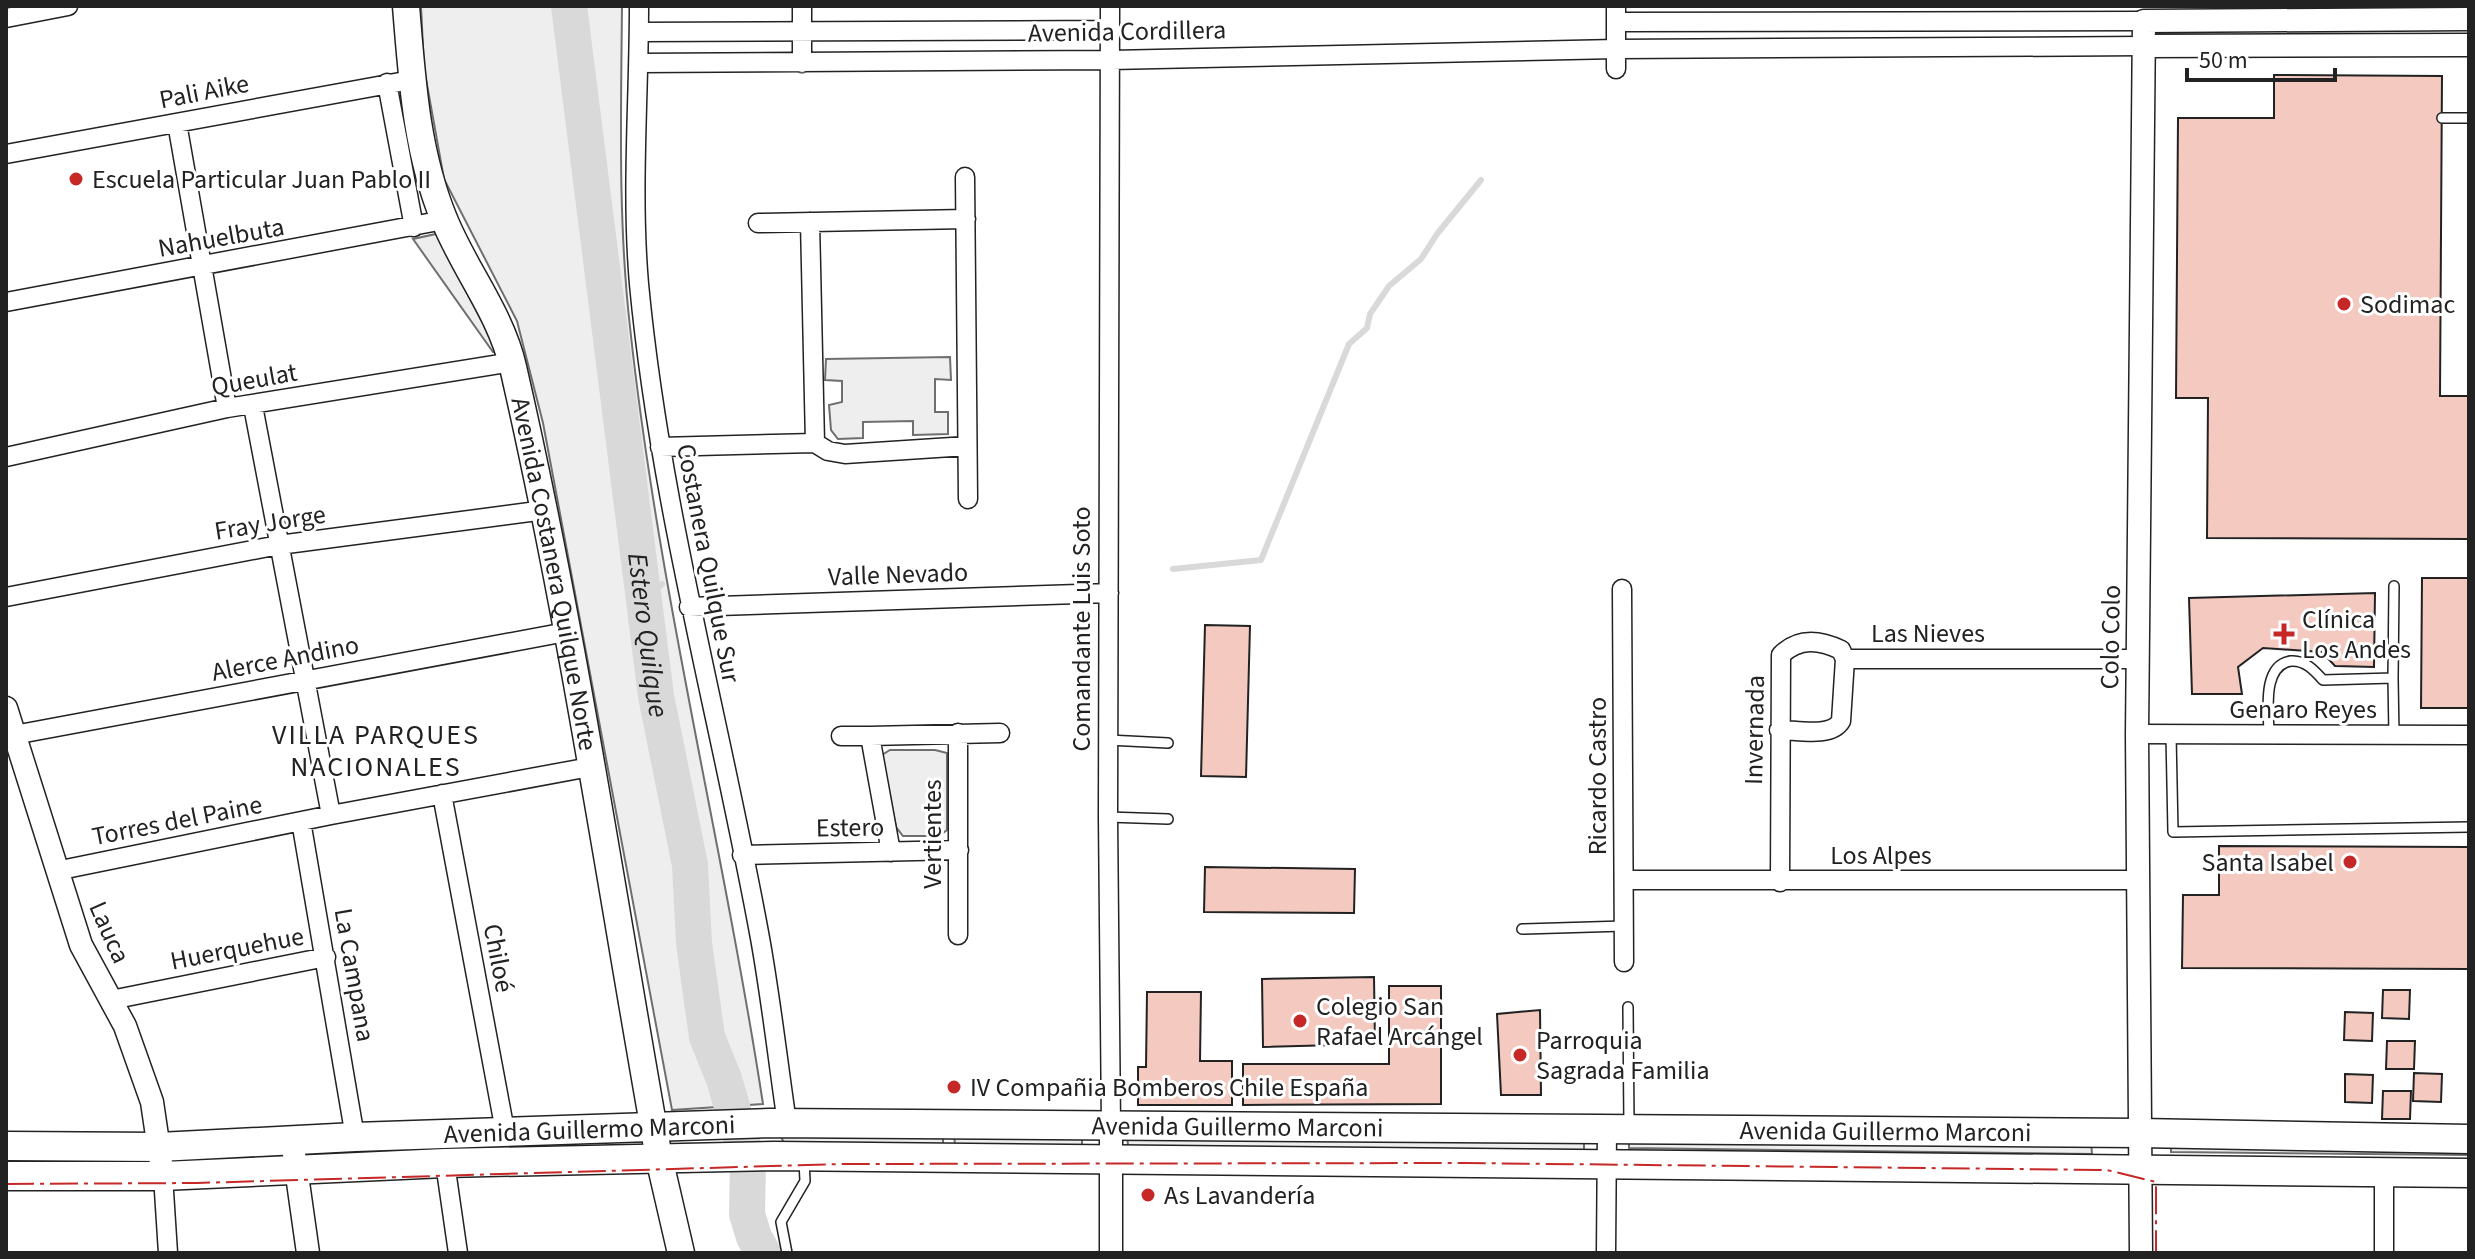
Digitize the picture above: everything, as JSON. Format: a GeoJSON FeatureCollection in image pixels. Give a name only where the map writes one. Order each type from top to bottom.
{"type":"FeatureCollection","features":[{"type":"Feature","properties":{"kind":"main road","name":"Avenida Costanera Quilque Norte"},"geometry":{"type":"LineString","coordinates":[[406,6],[399,82],[444,220],[512,362],[545,510],[659,1158],[681,1253]]}},
{"type":"Feature","properties":{"kind":"main road","name":"Avenida Guillermo Marconi"},"geometry":{"type":"LineString","coordinates":[[6,1146],[159,1147],[505,1131],[778,1123],[2140,1133],[2469,1139]]}},
{"type":"Feature","properties":{"kind":"main road"},"geometry":{"type":"LineString","coordinates":[[948,1124],[949,1158]]}},
{"type":"Feature","properties":{"kind":"main road","name":"Avenida Guillermo Marconi"},"geometry":{"type":"LineString","coordinates":[[6,1176],[163,1176],[445,1163],[774,1156],[2469,1173]]}},
{"type":"Feature","properties":{"kind":"street"},"geometry":{"type":"LineString","coordinates":[[6,18],[68,6]]}},
{"type":"Feature","properties":{"kind":"street","name":"Costanera Quilque Sur"},"geometry":{"type":"LineString","coordinates":[[639,6],[636,227],[660,447],[689,607],[760,939],[778,1123]]}},
{"type":"Feature","properties":{"kind":"street"},"geometry":{"type":"LineString","coordinates":[[802,6],[802,63]]}},
{"type":"Feature","properties":{"kind":"street","name":"Comandante Luis Soto"},"geometry":{"type":"LineString","coordinates":[[1110,6],[1108,817],[1111,1253]]}},
{"type":"Feature","properties":{"kind":"street"},"geometry":{"type":"LineString","coordinates":[[1616,69],[1616,14],[2144,21],[2469,19]]}},
{"type":"Feature","properties":{"kind":"street","name":"Colo Colo"},"geometry":{"type":"LineString","coordinates":[[2141,1253],[2137,734],[2144,21]]}},
{"type":"Feature","properties":{"kind":"street","name":"Avenida Cordillera"},"geometry":{"type":"LineString","coordinates":[[639,32],[1111,30]]}},
{"type":"Feature","properties":{"kind":"street","name":"Avenida Cordillera"},"geometry":{"type":"LineString","coordinates":[[639,63],[1111,60],[1616,49],[2469,45]]}},
{"type":"Feature","properties":{"kind":"street","name":"Pali Aike"},"geometry":{"type":"LineString","coordinates":[[6,154],[399,82]]}},
{"type":"Feature","properties":{"kind":"street","name":"Avenida Costanera Quilque Norte"},"geometry":{"type":"LineString","coordinates":[[399,82],[414,227]]}},
{"type":"Feature","properties":{"kind":"street"},"geometry":{"type":"LineString","coordinates":[[177,123],[227,408]]}},
{"type":"Feature","properties":{"kind":"street"},"geometry":{"type":"LineString","coordinates":[[965,177],[968,499]]}},
{"type":"Feature","properties":{"kind":"street"},"geometry":{"type":"LineString","coordinates":[[758,223],[966,219]]}},
{"type":"Feature","properties":{"kind":"street","name":"Nahuelbuta"},"geometry":{"type":"LineString","coordinates":[[6,302],[444,220]]}},
{"type":"Feature","properties":{"kind":"street"},"geometry":{"type":"LineString","coordinates":[[810,222],[815,443]]}},
{"type":"Feature","properties":{"kind":"street","name":"Queulat"},"geometry":{"type":"LineString","coordinates":[[6,457],[227,408],[512,362]]}},
{"type":"Feature","properties":{"kind":"street"},"geometry":{"type":"LineString","coordinates":[[253,406],[331,815]]}},
{"type":"Feature","properties":{"kind":"street"},"geometry":{"type":"LineString","coordinates":[[660,447],[815,443],[828,451],[845,454],[967,446]]}},
{"type":"Feature","properties":{"kind":"street","name":"Fray Jorge"},"geometry":{"type":"LineString","coordinates":[[6,597],[279,545],[545,510]]}},
{"type":"Feature","properties":{"kind":"street","name":"Ricardo Castro"},"geometry":{"type":"LineString","coordinates":[[1622,589],[1624,962]]}},
{"type":"Feature","properties":{"kind":"street","name":"Valle Nevado"},"geometry":{"type":"LineString","coordinates":[[689,607],[1109,593]]}},
{"type":"Feature","properties":{"kind":"street","name":"Alerce Andino"},"geometry":{"type":"LineString","coordinates":[[14,750],[305,681],[566,632]]}},
{"type":"Feature","properties":{"kind":"street","name":"Invernada"},"geometry":{"type":"LineString","coordinates":[[1780,882],[1781,655],[1790,646],[1808,641],[1825,642],[1841,650],[1845,659]]}},
{"type":"Feature","properties":{"kind":"street","name":"Las Nieves"},"geometry":{"type":"LineString","coordinates":[[1779,730],[1829,731],[1837,728],[1841,721],[1845,659],[2138,659]]}},
{"type":"Feature","properties":{"kind":"street","name":"Lauca"},"geometry":{"type":"LineString","coordinates":[[6,708],[14,750],[81,945],[125,1026],[152,1102],[163,1176]]}},
{"type":"Feature","properties":{"kind":"street","name":"Vertientes"},"geometry":{"type":"LineString","coordinates":[[958,733],[958,935]]}},
{"type":"Feature","properties":{"kind":"street"},"geometry":{"type":"LineString","coordinates":[[841,736],[1000,733]]}},
{"type":"Feature","properties":{"kind":"street","name":"Genaro Reyes"},"geometry":{"type":"LineString","coordinates":[[2137,734],[2469,735]]}},
{"type":"Feature","properties":{"kind":"street","name":"Vertientes"},"geometry":{"type":"LineString","coordinates":[[870,736],[891,852]]}},
{"type":"Feature","properties":{"kind":"street","name":"Torres del Paine"},"geometry":{"type":"LineString","coordinates":[[56,871],[590,767]]}},
{"type":"Feature","properties":{"kind":"street","name":"Chiloé"},"geometry":{"type":"LineString","coordinates":[[442,794],[505,1131]]}},
{"type":"Feature","properties":{"kind":"street","name":"La Campana"},"geometry":{"type":"LineString","coordinates":[[301,821],[355,1137]]}},
{"type":"Feature","properties":{"kind":"street","name":"Estero"},"geometry":{"type":"LineString","coordinates":[[742,855],[959,850]]}},
{"type":"Feature","properties":{"kind":"street","name":"Los Alpes"},"geometry":{"type":"LineString","coordinates":[[1624,880],[2138,880]]}},
{"type":"Feature","properties":{"kind":"street","name":"Huerquehue"},"geometry":{"type":"LineString","coordinates":[[111,1000],[326,957]]}},
{"type":"Feature","properties":{"kind":"street"},"geometry":{"type":"LineString","coordinates":[[1606,1253],[1607,1165],[1618,1129]]}},
{"type":"Feature","properties":{"kind":"street"},"geometry":{"type":"LineString","coordinates":[[292,1141],[308,1253]]}},
{"type":"Feature","properties":{"kind":"street"},"geometry":{"type":"LineString","coordinates":[[445,1163],[458,1253]]}},
{"type":"Feature","properties":{"kind":"street"},"geometry":{"type":"LineString","coordinates":[[2384,1173],[2384,1253]]}},
{"type":"Feature","properties":{"kind":"street"},"geometry":{"type":"LineString","coordinates":[[163,1176],[168,1253]]}},
{"type":"Feature","properties":{"kind":"lane"},"geometry":{"type":"LineString","coordinates":[[2442,118],[2469,118]]}},
{"type":"Feature","properties":{"kind":"lane"},"geometry":{"type":"LineString","coordinates":[[2394,586],[2394,735]]}},
{"type":"Feature","properties":{"kind":"lane"},"geometry":{"type":"LineString","coordinates":[[2269,735],[2268,693],[2274,671],[2286,661],[2299,661],[2312,668],[2323,680],[2393,678]]}},
{"type":"Feature","properties":{"kind":"lane"},"geometry":{"type":"LineString","coordinates":[[2171,735],[2173,832],[2469,827]]}},
{"type":"Feature","properties":{"kind":"lane"},"geometry":{"type":"LineString","coordinates":[[1108,740],[1168,743]]}},
{"type":"Feature","properties":{"kind":"lane"},"geometry":{"type":"LineString","coordinates":[[1108,817],[1168,819]]}},
{"type":"Feature","properties":{"kind":"lane"},"geometry":{"type":"LineString","coordinates":[[1522,929],[1624,926]]}},
{"type":"Feature","properties":{"kind":"lane"},"geometry":{"type":"LineString","coordinates":[[1618,1129],[1628,1007]]}},
{"type":"Feature","properties":{"kind":"lane"},"geometry":{"type":"LineString","coordinates":[[787,1253],[781,1222],[805,1181],[804,1156]]}},
{"type":"Feature","properties":{"kind":"shaded area"},"geometry":{"type":"Polygon","coordinates":[[[421,6],[622,6],[624,247],[642,425],[674,619],[763,1104],[672,1110],[543,423],[517,321],[444,179],[424,68],[421,6]]]}},
{"type":"Feature","properties":{"kind":"shaded area"},"geometry":{"type":"Polygon","coordinates":[[[436,234],[498,352],[493,352],[413,239],[436,234]]]}},
{"type":"Feature","properties":{"kind":"shaded area"},"geometry":{"type":"Polygon","coordinates":[[[950,357],[951,380],[935,379],[935,412],[948,412],[948,434],[913,435],[913,421],[863,422],[863,438],[838,439],[831,430],[829,405],[842,402],[842,381],[825,380],[826,359],[950,357]]]}},
{"type":"Feature","properties":{"kind":"shaded area"},"geometry":{"type":"Polygon","coordinates":[[[890,750],[947,753],[947,830],[939,836],[903,836],[896,827],[882,755],[890,750]]]}},
{"type":"Feature","properties":{"kind":"shaded area"},"geometry":{"type":"Polygon","coordinates":[[[943,1133],[943,1147],[785,1146],[780,1134],[943,1133]]]}},
{"type":"Feature","properties":{"kind":"shaded area"},"geometry":{"type":"Polygon","coordinates":[[[954,1134],[1082,1135],[1082,1146],[955,1145],[954,1134]]]}},
{"type":"Feature","properties":{"kind":"shaded area"},"geometry":{"type":"Polygon","coordinates":[[[1127,1134],[1584,1138],[1584,1150],[1128,1146],[1127,1134]]]}},
{"type":"Feature","properties":{"kind":"shaded area"},"geometry":{"type":"Polygon","coordinates":[[[1629,1137],[2091,1141],[2092,1154],[1629,1148],[1629,1137]]]}},
{"type":"Feature","properties":{"kind":"shaded area"},"geometry":{"type":"Polygon","coordinates":[[[2171,1141],[2469,1147],[2469,1155],[2171,1152],[2171,1141]]]}},
{"type":"Feature","properties":{"kind":"shaded area"},"geometry":{"type":"Polygon","coordinates":[[[734,1163],[764,1164],[757,1185],[758,1218],[766,1239],[772,1248],[778,1248],[781,1253],[749,1253],[741,1225],[740,1179],[734,1163]]]}},
{"type":"Feature","properties":{"kind":"building"},"geometry":{"type":"Polygon","coordinates":[[[2274,75],[2442,76],[2440,396],[2469,396],[2469,539],[2207,538],[2208,398],[2176,398],[2178,118],[2274,118],[2274,75]]]}},
{"type":"Feature","properties":{"kind":"building"},"geometry":{"type":"Polygon","coordinates":[[[2422,578],[2469,578],[2469,708],[2421,708],[2422,578]]]}},
{"type":"Feature","properties":{"kind":"building"},"geometry":{"type":"Polygon","coordinates":[[[2375,593],[2374,667],[2335,666],[2322,652],[2263,648],[2238,667],[2242,694],[2192,694],[2189,598],[2375,593]]]}},
{"type":"Feature","properties":{"kind":"building"},"geometry":{"type":"Polygon","coordinates":[[[1205,625],[1250,626],[1246,777],[1201,776],[1205,625]]]}},
{"type":"Feature","properties":{"kind":"building"},"geometry":{"type":"Polygon","coordinates":[[[2219,846],[2469,847],[2469,969],[2182,968],[2183,895],[2219,895],[2219,846]]]}},
{"type":"Feature","properties":{"kind":"building"},"geometry":{"type":"Polygon","coordinates":[[[1205,867],[1355,869],[1354,913],[1204,912],[1205,867]]]}},
{"type":"Feature","properties":{"kind":"building"},"geometry":{"type":"Polygon","coordinates":[[[1374,977],[1375,1044],[1263,1047],[1262,979],[1374,977]]]}},
{"type":"Feature","properties":{"kind":"building"},"geometry":{"type":"Polygon","coordinates":[[[1389,986],[1441,986],[1441,1104],[1243,1105],[1243,1064],[1389,1064],[1389,986]]]}},
{"type":"Feature","properties":{"kind":"building"},"geometry":{"type":"Polygon","coordinates":[[[2383,990],[2410,990],[2409,1019],[2382,1018],[2383,990]]]}},
{"type":"Feature","properties":{"kind":"building"},"geometry":{"type":"Polygon","coordinates":[[[1147,992],[1201,992],[1200,1061],[1232,1061],[1232,1105],[1138,1105],[1138,1067],[1146,1067],[1147,992]]]}},
{"type":"Feature","properties":{"kind":"building","name":"Parroquia Sagrada Familia"},"geometry":{"type":"Polygon","coordinates":[[[1540,1010],[1541,1095],[1501,1095],[1497,1014],[1540,1010]]]}},
{"type":"Feature","properties":{"kind":"building"},"geometry":{"type":"Polygon","coordinates":[[[2345,1012],[2373,1013],[2372,1041],[2344,1040],[2345,1012]]]}},
{"type":"Feature","properties":{"kind":"building"},"geometry":{"type":"Polygon","coordinates":[[[2387,1041],[2415,1041],[2414,1069],[2386,1069],[2387,1041]]]}},
{"type":"Feature","properties":{"kind":"building"},"geometry":{"type":"Polygon","coordinates":[[[2414,1073],[2442,1074],[2441,1102],[2413,1101],[2414,1073]]]}},
{"type":"Feature","properties":{"kind":"building"},"geometry":{"type":"Polygon","coordinates":[[[2345,1074],[2373,1075],[2372,1103],[2345,1102],[2345,1074]]]}},
{"type":"Feature","properties":{"kind":"building"},"geometry":{"type":"Polygon","coordinates":[[[2383,1091],[2411,1091],[2410,1119],[2382,1119],[2383,1091]]]}},
{"type":"Feature","properties":{"kind":"waterway","name":"Estero Quilque"},"geometry":{"type":"LineString","coordinates":[[569,6],[656,696],[690,865],[694,943],[707,1037],[724,1079],[748,1162],[747,1214],[763,1253]]}},
{"type":"Feature","properties":{"kind":"waterway"},"geometry":{"type":"LineString","coordinates":[[1173,569],[1261,560],[1349,344],[1367,328],[1370,314],[1389,286],[1421,259],[1481,180]]}},
{"type":"Feature","properties":{"kind":"waterway"},"geometry":{"type":"LineString","coordinates":[[644,602],[662,584]]}},
{"type":"Feature","properties":{"kind":"power"},"geometry":{"type":"LineString","coordinates":[[6,1184],[197,1183],[842,1164],[1465,1163],[2107,1170],[2156,1182],[2156,1253]]}},
{"type":"Feature","properties":{"kind":"place","name":"Escuela Particular Juan Pablo II"},"geometry":{"type":"Point","coordinates":[76,179]}},
{"type":"Feature","properties":{"kind":"place","name":"Sodimac"},"geometry":{"type":"Point","coordinates":[2344,304]}},
{"type":"Feature","properties":{"kind":"place","name":"Clínica Los Andes"},"geometry":{"type":"Point","coordinates":[2284,634]}},
{"type":"Feature","properties":{"kind":"place","name":"Santa Isabel"},"geometry":{"type":"Point","coordinates":[2350,862]}},
{"type":"Feature","properties":{"kind":"place","name":"Colegio San Rafael Arcángel"},"geometry":{"type":"Point","coordinates":[1300,1021]}},
{"type":"Feature","properties":{"kind":"place","name":"Parroquia Sagrada Familia"},"geometry":{"type":"Point","coordinates":[1520,1055]}},
{"type":"Feature","properties":{"kind":"place","name":"IV Compañia Bomberos Chile España"},"geometry":{"type":"Point","coordinates":[954,1087]}},
{"type":"Feature","properties":{"kind":"place","name":"As Lavandería"},"geometry":{"type":"Point","coordinates":[1148,1195]}},
{"type":"Feature","properties":{"kind":"district","name":"VILLA PARQUES NACIONALES"},"geometry":{"type":"Point","coordinates":[376,750]}}]}
